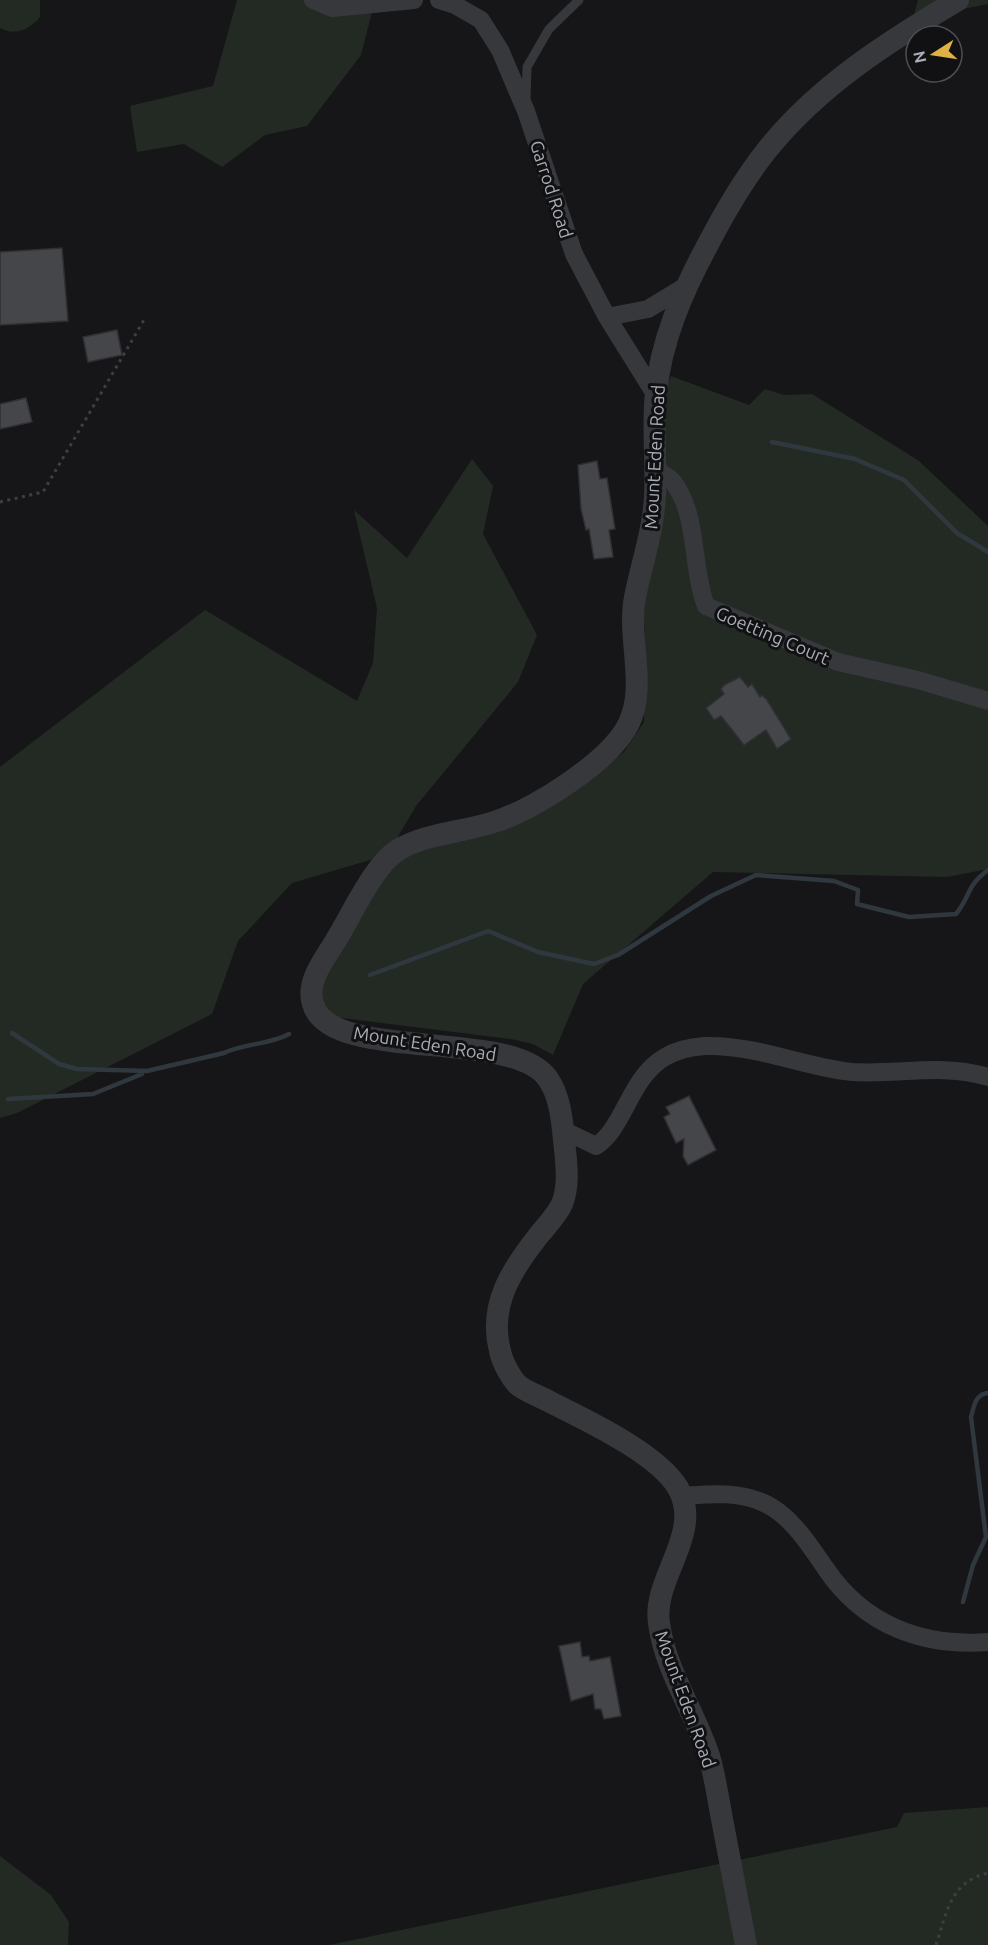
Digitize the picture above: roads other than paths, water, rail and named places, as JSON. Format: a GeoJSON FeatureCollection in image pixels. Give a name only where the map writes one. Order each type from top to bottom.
{"type":"FeatureCollection","features":[{"type":"Feature","properties":{"kind":"street"},"geometry":{"type":"LineString","coordinates":[[313,0],[332,8],[414,0]]}},
{"type":"Feature","properties":{"kind":"street","name":"Garrod Road"},"geometry":{"type":"LineString","coordinates":[[439,0],[455,5],[481,20],[500,50],[526,111],[574,254],[607,317],[655,394]]}},
{"type":"Feature","properties":{"kind":"street","name":"Mount Eden Road"},"geometry":{"type":"LineString","coordinates":[[746,1945],[710,1757],[671,1662],[659,1624],[659,1591],[679,1549],[685,1515],[683,1496],[667,1472],[606,1431],[519,1386],[501,1358],[496,1325],[510,1272],[561,1207],[567,1176],[563,1130],[552,1083],[537,1065],[506,1055],[373,1037],[336,1028],[317,1013],[312,1003],[312,989],[318,969],[355,910],[373,876],[398,850],[495,822],[526,810],[556,792],[622,736],[637,704],[631,628],[635,597],[648,549],[655,468],[655,394],[666,338],[686,286],[722,218],[763,154],[791,122],[834,82],[948,3]]}},
{"type":"Feature","properties":{"kind":"street"},"geometry":{"type":"LineString","coordinates":[[607,317],[648,309],[686,286]]}},
{"type":"Feature","properties":{"kind":"street","name":"Goetting Court"},"geometry":{"type":"LineString","coordinates":[[655,468],[673,482],[684,505],[691,529],[700,592],[706,606],[838,662],[918,680],[988,701]]}},
{"type":"Feature","properties":{"kind":"street"},"geometry":{"type":"LineString","coordinates":[[566,1165],[610,1135],[630,1096],[646,1073],[663,1058],[682,1049],[724,1047],[852,1072],[954,1069],[988,1077]]}},
{"type":"Feature","properties":{"kind":"street"},"geometry":{"type":"LineString","coordinates":[[563,1130],[596,1146]]}},
{"type":"Feature","properties":{"kind":"street"},"geometry":{"type":"LineString","coordinates":[[683,1496],[721,1493],[745,1496],[766,1503],[809,1544],[844,1591],[865,1611],[887,1625],[925,1639],[969,1643],[988,1642]]}},
{"type":"Feature","properties":{"kind":"lane"},"geometry":{"type":"LineString","coordinates":[[526,111],[527,67],[549,29],[579,0]]}},
{"type":"Feature","properties":{"kind":"waterway"},"geometry":{"type":"LineString","coordinates":[[772,442],[855,459],[904,480],[957,533],[988,552]]}},
{"type":"Feature","properties":{"kind":"waterway"},"geometry":{"type":"LineString","coordinates":[[370,975],[488,931],[538,952],[594,964],[618,955],[711,896],[756,875],[834,881],[858,890],[857,904],[909,917],[956,914],[976,881],[988,870]]}},
{"type":"Feature","properties":{"kind":"waterway"},"geometry":{"type":"LineString","coordinates":[[12,1033],[59,1064],[77,1069],[147,1071],[224,1053],[289,1034]]}},
{"type":"Feature","properties":{"kind":"waterway"},"geometry":{"type":"LineString","coordinates":[[8,1099],[93,1094],[142,1074]]}},
{"type":"Feature","properties":{"kind":"waterway"},"geometry":{"type":"LineString","coordinates":[[963,1602],[973,1565],[986,1537],[971,1417],[978,1398],[988,1393]]}}]}
